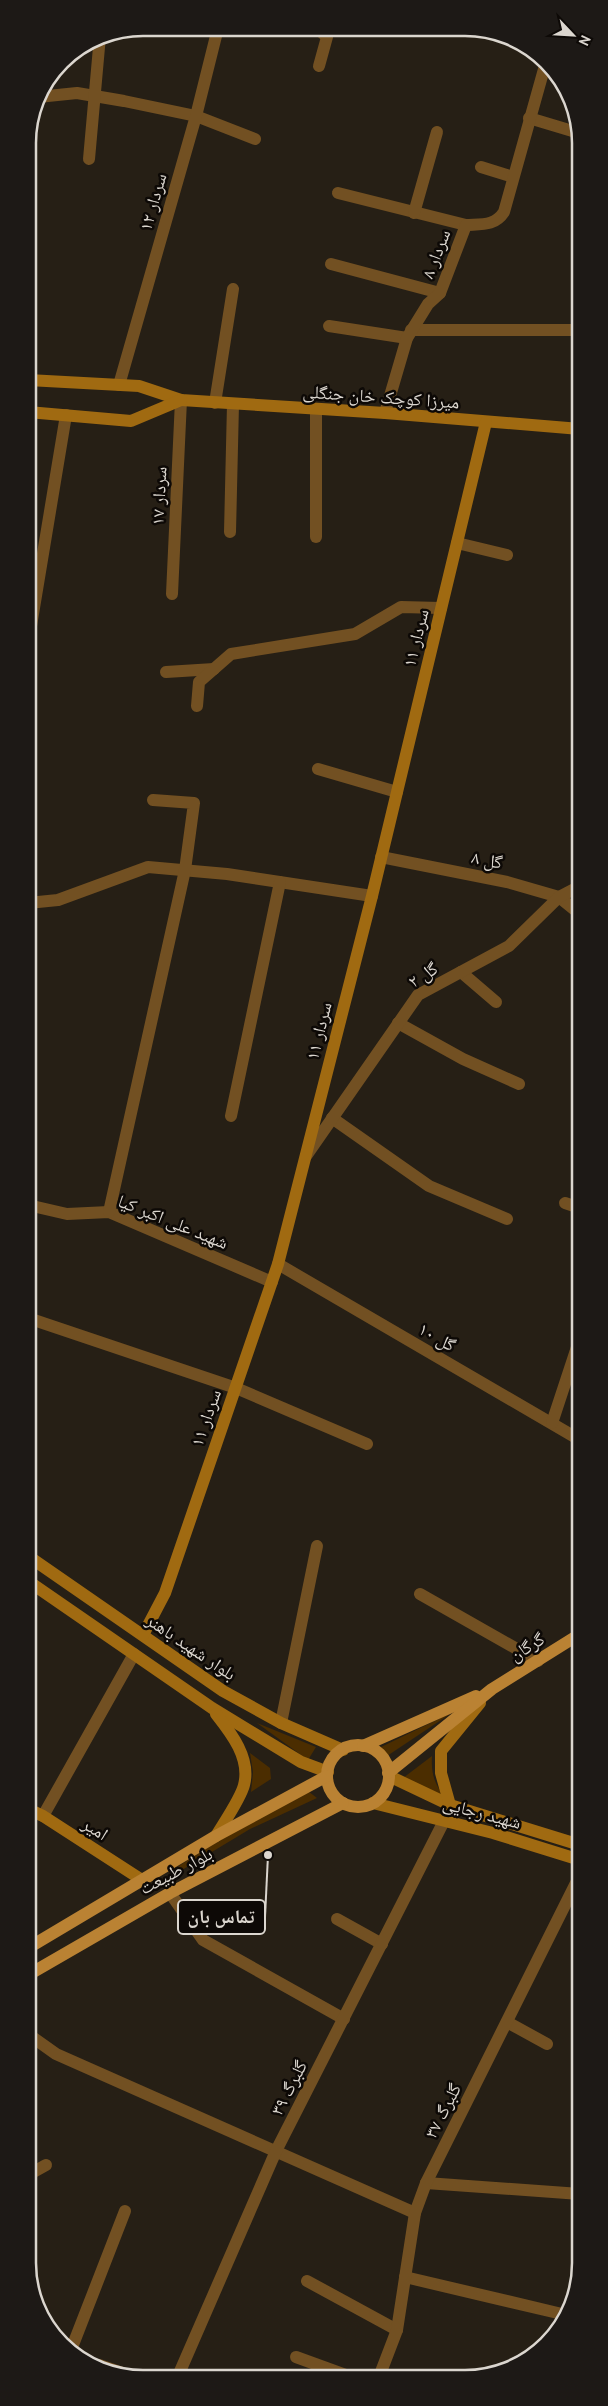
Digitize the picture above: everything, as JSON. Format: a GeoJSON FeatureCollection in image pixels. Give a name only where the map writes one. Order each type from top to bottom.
{"type":"FeatureCollection","features":[{"type":"Feature","properties":{"kind":"main road"},"geometry":{"type":"LineString","coordinates":[[36,380],[139,386],[181,400]]}},
{"type":"Feature","properties":{"kind":"main road"},"geometry":{"type":"LineString","coordinates":[[36,413],[131,421],[181,400]]}},
{"type":"Feature","properties":{"kind":"main road","name":"میرزا کوچک خان جنگلی"},"geometry":{"type":"LineString","coordinates":[[181,400],[385,413],[572,428]]}},
{"type":"Feature","properties":{"kind":"main road","name":"سردار ۱۱"},"geometry":{"type":"LineString","coordinates":[[143,1635],[164,1593],[278,1264],[372,896],[486,422]]}},
{"type":"Feature","properties":{"kind":"main road","name":"بلوار شهید باهنر"},"geometry":{"type":"LineString","coordinates":[[36,1561],[222,1691],[282,1723],[342,1750]]}},
{"type":"Feature","properties":{"kind":"main road"},"geometry":{"type":"LineString","coordinates":[[36,1587],[212,1708],[301,1762],[328,1774]]}},
{"type":"Feature","properties":{"kind":"main road","name":"گرگان"},"geometry":{"type":"LineString","coordinates":[[492,1689],[572,1639]]}},
{"type":"Feature","properties":{"kind":"main road"},"geometry":{"type":"LineString","coordinates":[[363,1746],[492,1689]]}},
{"type":"Feature","properties":{"kind":"main road"},"geometry":{"type":"LineString","coordinates":[[388,1775],[492,1689]]}},
{"type":"Feature","properties":{"kind":"main road"},"geometry":{"type":"LineString","coordinates":[[450,1805],[441,1773],[441,1751],[492,1689]]}},
{"type":"Feature","properties":{"kind":"main road"},"geometry":{"type":"LineString","coordinates":[[212,1708],[238,1743],[243,1763],[244,1784],[216,1836]]}},
{"type":"Feature","properties":{"kind":"main road"},"geometry":{"type":"LineString","coordinates":[[352,1746],[363,1746],[382,1756],[387,1766],[388,1775],[384,1792],[373,1803],[363,1807],[352,1807],[334,1796],[329,1787],[328,1774],[334,1757],[342,1750],[352,1746]]}},
{"type":"Feature","properties":{"kind":"main road","name":"بلوار طبیعت"},"geometry":{"type":"LineString","coordinates":[[36,1943],[216,1836],[328,1774]]}},
{"type":"Feature","properties":{"kind":"main road","name":"شهید رجایی"},"geometry":{"type":"LineString","coordinates":[[388,1775],[450,1805],[572,1843]]}},
{"type":"Feature","properties":{"kind":"main road","name":"بلوار طبیعت"},"geometry":{"type":"LineString","coordinates":[[36,1970],[170,1893],[343,1803]]}},
{"type":"Feature","properties":{"kind":"main road","name":"شهید رجایی"},"geometry":{"type":"LineString","coordinates":[[373,1803],[444,1820],[572,1858]]}},
{"type":"Feature","properties":{"kind":"main road","name":"امیر"},"geometry":{"type":"LineString","coordinates":[[36,1813],[142,1880]]}},
{"type":"Feature","properties":{"kind":"street","name":"سردار ۱۲"},"geometry":{"type":"LineString","coordinates":[[119,385],[196,116],[216,36]]}},
{"type":"Feature","properties":{"kind":"street"},"geometry":{"type":"LineString","coordinates":[[319,66],[325,36]]}},
{"type":"Feature","properties":{"kind":"street"},"geometry":{"type":"LineString","coordinates":[[89,159],[99,45]]}},
{"type":"Feature","properties":{"kind":"street","name":"سردار ۸"},"geometry":{"type":"LineString","coordinates":[[385,413],[409,334],[428,304],[440,293],[466,225],[492,224],[499,220],[504,212],[543,71]]}},
{"type":"Feature","properties":{"kind":"street"},"geometry":{"type":"LineString","coordinates":[[47,96],[77,93],[196,116],[255,139]]}},
{"type":"Feature","properties":{"kind":"street"},"geometry":{"type":"LineString","coordinates":[[529,118],[571,130]]}},
{"type":"Feature","properties":{"kind":"street"},"geometry":{"type":"LineString","coordinates":[[414,213],[437,132]]}},
{"type":"Feature","properties":{"kind":"street"},"geometry":{"type":"LineString","coordinates":[[481,168],[513,177]]}},
{"type":"Feature","properties":{"kind":"street"},"geometry":{"type":"LineString","coordinates":[[338,192],[466,225]]}},
{"type":"Feature","properties":{"kind":"street"},"geometry":{"type":"LineString","coordinates":[[331,264],[440,293]]}},
{"type":"Feature","properties":{"kind":"street"},"geometry":{"type":"LineString","coordinates":[[215,403],[233,289]]}},
{"type":"Feature","properties":{"kind":"street"},"geometry":{"type":"LineString","coordinates":[[329,326],[409,334],[572,330]]}},
{"type":"Feature","properties":{"kind":"street","name":"سردار ۱۷"},"geometry":{"type":"LineString","coordinates":[[172,594],[181,400]]}},
{"type":"Feature","properties":{"kind":"street"},"geometry":{"type":"LineString","coordinates":[[230,532],[233,404]]}},
{"type":"Feature","properties":{"kind":"street"},"geometry":{"type":"LineString","coordinates":[[316,410],[316,537]]}},
{"type":"Feature","properties":{"kind":"street"},"geometry":{"type":"LineString","coordinates":[[36,585],[66,415]]}},
{"type":"Feature","properties":{"kind":"street"},"geometry":{"type":"LineString","coordinates":[[457,542],[507,555]]}},
{"type":"Feature","properties":{"kind":"street"},"geometry":{"type":"LineString","coordinates":[[198,706],[200,682],[232,654],[355,634],[401,607],[441,608]]}},
{"type":"Feature","properties":{"kind":"street"},"geometry":{"type":"LineString","coordinates":[[166,672],[214,669]]}},
{"type":"Feature","properties":{"kind":"street"},"geometry":{"type":"LineString","coordinates":[[318,769],[397,792]]}},
{"type":"Feature","properties":{"kind":"street"},"geometry":{"type":"LineString","coordinates":[[109,1212],[185,870],[194,803],[153,800]]}},
{"type":"Feature","properties":{"kind":"street","name":"گل ۸"},"geometry":{"type":"LineString","coordinates":[[381,857],[507,882],[559,897],[572,908]]}},
{"type":"Feature","properties":{"kind":"street"},"geometry":{"type":"LineString","coordinates":[[36,902],[58,900],[148,868],[227,874],[372,896]]}},
{"type":"Feature","properties":{"kind":"street"},"geometry":{"type":"LineString","coordinates":[[231,1116],[280,882]]}},
{"type":"Feature","properties":{"kind":"street","name":"گل ۲"},"geometry":{"type":"LineString","coordinates":[[306,1156],[418,995],[509,946],[559,897],[572,890]]}},
{"type":"Feature","properties":{"kind":"street"},"geometry":{"type":"LineString","coordinates":[[461,972],[496,1002]]}},
{"type":"Feature","properties":{"kind":"street"},"geometry":{"type":"LineString","coordinates":[[398,1023],[463,1059],[519,1084]]}},
{"type":"Feature","properties":{"kind":"street"},"geometry":{"type":"LineString","coordinates":[[332,1118],[429,1186],[507,1219]]}},
{"type":"Feature","properties":{"kind":"street"},"geometry":{"type":"LineString","coordinates":[[565,1203],[572,1205]]}},
{"type":"Feature","properties":{"kind":"street","name":"شهید علی اکبر کیا"},"geometry":{"type":"LineString","coordinates":[[36,1207],[67,1214],[109,1212],[272,1282]]}},
{"type":"Feature","properties":{"kind":"street","name":"گل ۱۰"},"geometry":{"type":"LineString","coordinates":[[278,1264],[572,1435]]}},
{"type":"Feature","properties":{"kind":"street"},"geometry":{"type":"LineString","coordinates":[[36,1321],[236,1388],[367,1444]]}},
{"type":"Feature","properties":{"kind":"street"},"geometry":{"type":"LineString","coordinates":[[552,1423],[572,1362]]}},
{"type":"Feature","properties":{"kind":"street"},"geometry":{"type":"LineString","coordinates":[[282,1723],[317,1546]]}},
{"type":"Feature","properties":{"kind":"street"},"geometry":{"type":"LineString","coordinates":[[420,1594],[538,1661]]}},
{"type":"Feature","properties":{"kind":"street"},"geometry":{"type":"LineString","coordinates":[[43,1816],[134,1654]]}},
{"type":"Feature","properties":{"kind":"street","name":"گلبرگ ۳۹"},"geometry":{"type":"LineString","coordinates":[[181,2370],[276,2151],[444,1820]]}},
{"type":"Feature","properties":{"kind":"street","name":"گلبرگ ۳۷"},"geometry":{"type":"LineString","coordinates":[[382,2370],[397,2330],[415,2213],[426,2183],[572,1891]]}},
{"type":"Feature","properties":{"kind":"street"},"geometry":{"type":"LineString","coordinates":[[170,1893],[203,1940],[344,2019]]}},
{"type":"Feature","properties":{"kind":"street"},"geometry":{"type":"LineString","coordinates":[[337,1919],[382,1944]]}},
{"type":"Feature","properties":{"kind":"street"},"geometry":{"type":"LineString","coordinates":[[507,2022],[547,2044]]}},
{"type":"Feature","properties":{"kind":"street"},"geometry":{"type":"LineString","coordinates":[[36,2040],[56,2054],[415,2213]]}},
{"type":"Feature","properties":{"kind":"street"},"geometry":{"type":"LineString","coordinates":[[36,2171],[46,2165]]}},
{"type":"Feature","properties":{"kind":"street"},"geometry":{"type":"LineString","coordinates":[[426,2183],[572,2193]]}},
{"type":"Feature","properties":{"kind":"street"},"geometry":{"type":"LineString","coordinates":[[73,2343],[124,2211]]}},
{"type":"Feature","properties":{"kind":"street"},"geometry":{"type":"LineString","coordinates":[[405,2277],[559,2313]]}},
{"type":"Feature","properties":{"kind":"street"},"geometry":{"type":"LineString","coordinates":[[307,2281],[397,2330]]}},
{"type":"Feature","properties":{"kind":"street"},"geometry":{"type":"LineString","coordinates":[[296,2357],[332,2370]]}},
{"type":"Feature","properties":{"kind":"shaded area"},"geometry":{"type":"Polygon","coordinates":[[[453,1712],[387,1756],[379,1748],[453,1712]]]}},
{"type":"Feature","properties":{"kind":"shaded area"},"geometry":{"type":"Polygon","coordinates":[[[257,1723],[316,1747],[308,1760],[257,1723]]]}},
{"type":"Feature","properties":{"kind":"shaded area"},"geometry":{"type":"Polygon","coordinates":[[[250,1753],[270,1768],[271,1779],[251,1792],[253,1772],[250,1753]]]}},
{"type":"Feature","properties":{"kind":"shaded area"},"geometry":{"type":"Polygon","coordinates":[[[432,1756],[434,1778],[438,1788],[445,1797],[403,1778],[432,1756]]]}},
{"type":"Feature","properties":{"kind":"shaded area"},"geometry":{"type":"Polygon","coordinates":[[[304,1788],[317,1798],[250,1829],[172,1876],[169,1872],[304,1788]]]}},
{"type":"Feature","properties":{"kind":"place","name":"تماس بان"},"geometry":{"type":"Point","coordinates":[268,1855]}}]}
